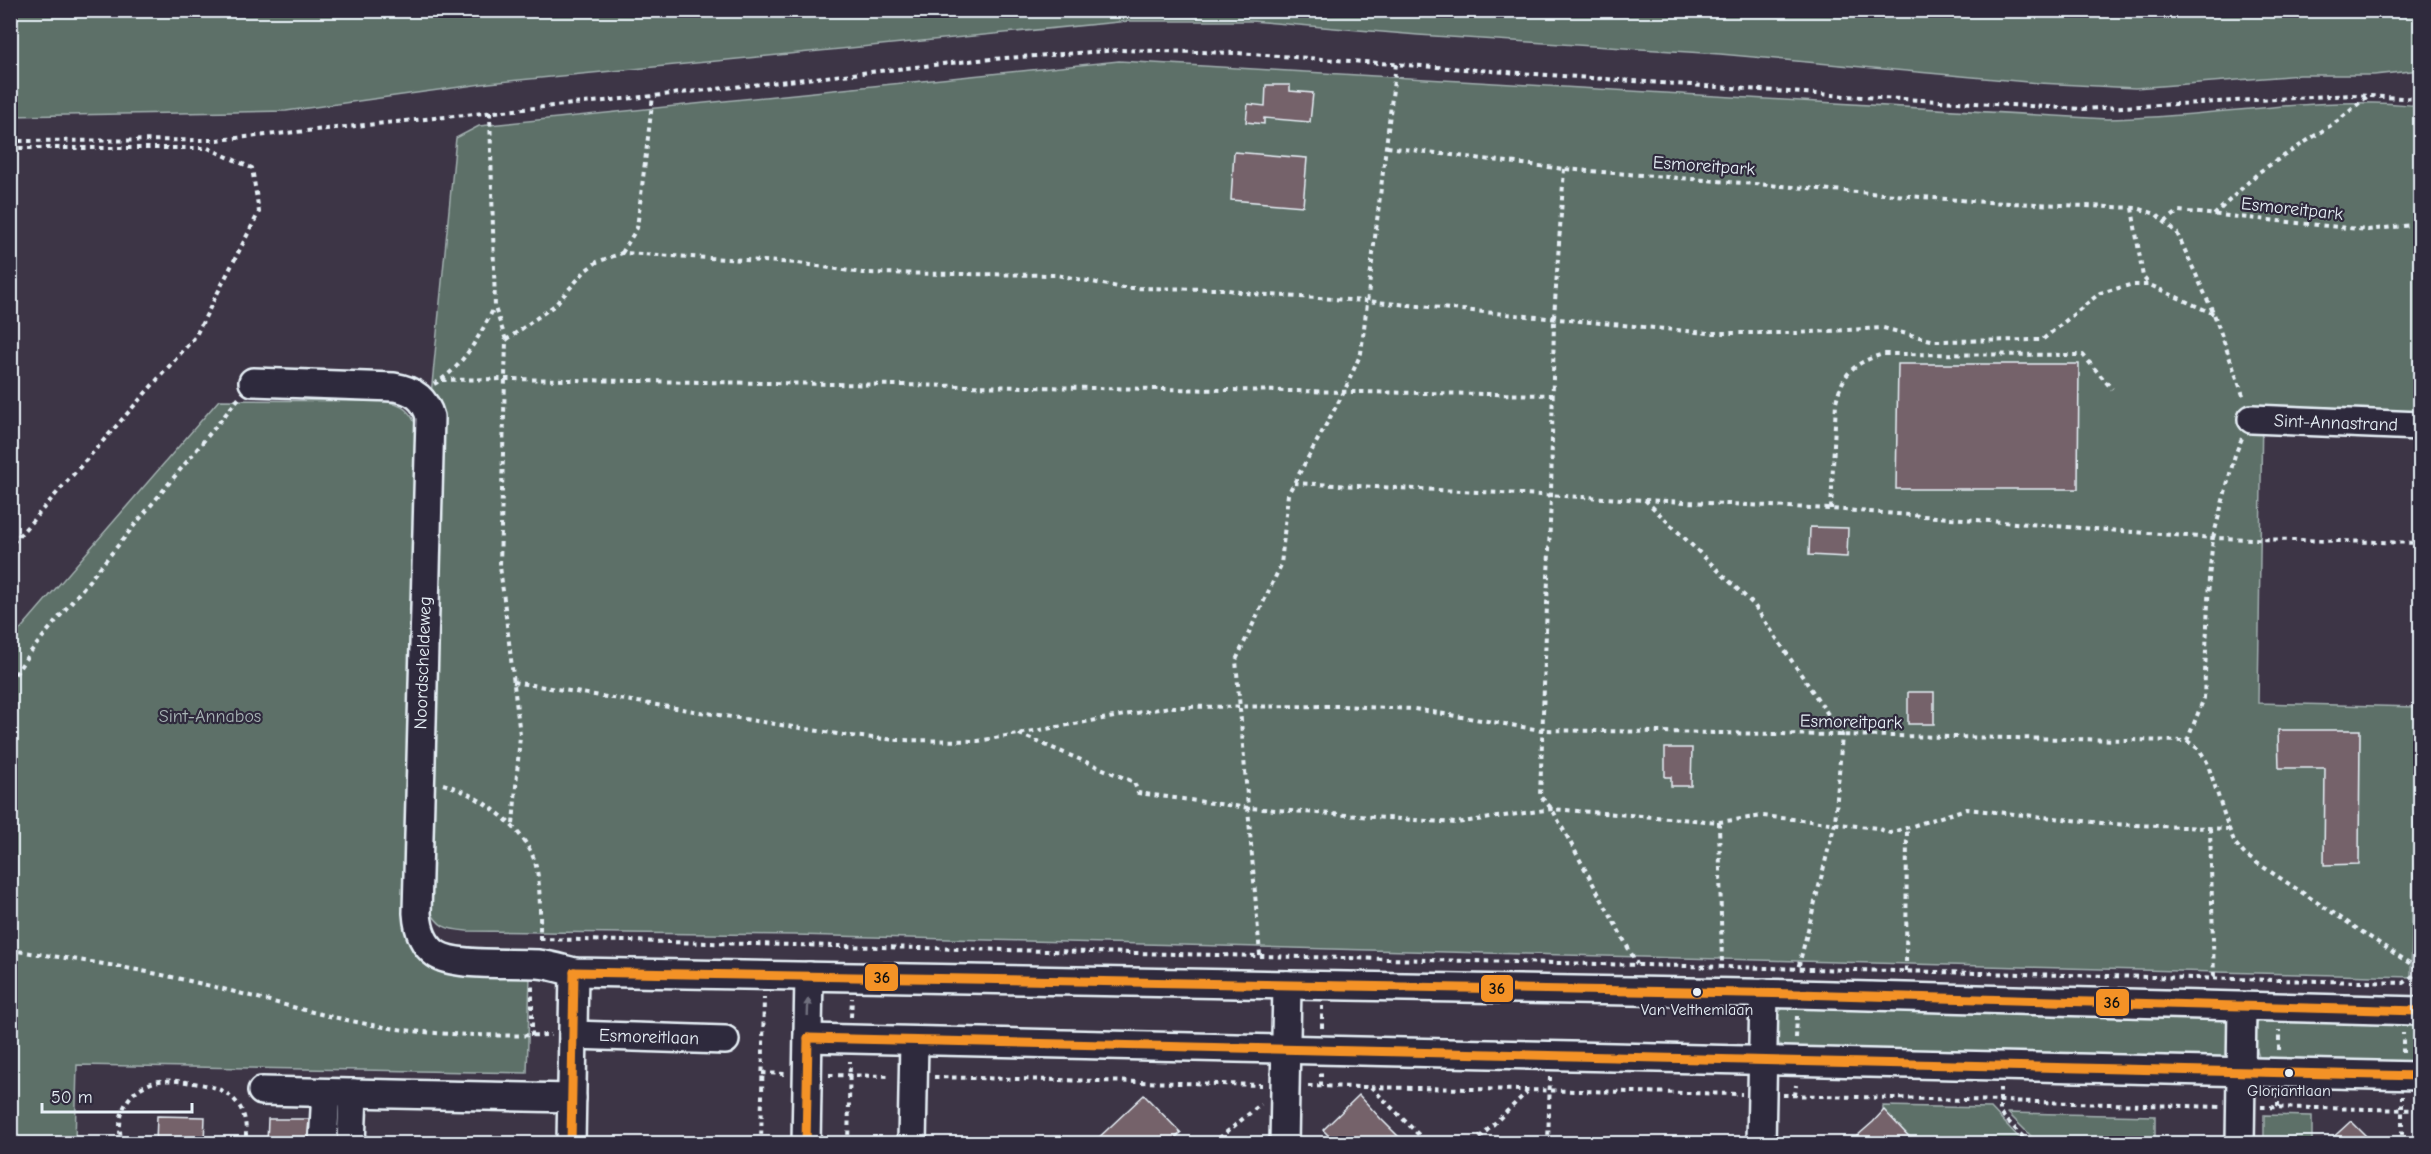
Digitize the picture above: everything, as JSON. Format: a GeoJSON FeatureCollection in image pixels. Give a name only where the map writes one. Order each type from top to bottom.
{"type":"FeatureCollection","features":[{"type":"Feature","properties":{"kind":"street","name":"Noordscheldeweg"},"geometry":{"type":"LineString","coordinates":[[253,382],[405,388],[419,396],[428,410],[430,417],[419,777],[418,928],[427,946],[438,955],[453,960],[540,951],[574,972]]}},
{"type":"Feature","properties":{"kind":"street","name":"Sint-Annastrand"},"geometry":{"type":"LineString","coordinates":[[2252,419],[2421,426]]}},
{"type":"Feature","properties":{"kind":"street"},"geometry":{"type":"LineString","coordinates":[[571,1143],[574,972],[1764,993],[1797,981],[2242,1007],[2421,1011]]}},
{"type":"Feature","properties":{"kind":"street"},"geometry":{"type":"LineString","coordinates":[[806,1143],[809,976]]}},
{"type":"Feature","properties":{"kind":"street"},"geometry":{"type":"LineString","coordinates":[[1284,1143],[1287,985]]}},
{"type":"Feature","properties":{"kind":"street"},"geometry":{"type":"LineString","coordinates":[[1761,1143],[1769,1095],[1762,1060],[1764,993]]}},
{"type":"Feature","properties":{"kind":"street"},"geometry":{"type":"LineString","coordinates":[[2240,1143],[2249,1112],[2242,1071],[2242,1007]]}},
{"type":"Feature","properties":{"kind":"street","name":"Esmoreitlaan"},"geometry":{"type":"LineString","coordinates":[[573,1035],[725,1040]]}},
{"type":"Feature","properties":{"kind":"street"},"geometry":{"type":"LineString","coordinates":[[808,1038],[2421,1076]]}},
{"type":"Feature","properties":{"kind":"street"},"geometry":{"type":"LineString","coordinates":[[912,1143],[914,1041]]}},
{"type":"Feature","properties":{"kind":"street"},"geometry":{"type":"LineString","coordinates":[[262,1091],[572,1098]]}},
{"type":"Feature","properties":{"kind":"street"},"geometry":{"type":"LineString","coordinates":[[323,1143],[326,1093]]}},
{"type":"Feature","properties":{"kind":"street"},"geometry":{"type":"LineString","coordinates":[[351,1143],[353,1094]]}},
{"type":"Feature","properties":{"kind":"path"},"geometry":{"type":"LineString","coordinates":[[10,141],[217,140],[653,96],[978,60],[1120,50],[1237,53],[1846,96],[2092,109],[2369,95],[2421,99]]}},
{"type":"Feature","properties":{"kind":"path"},"geometry":{"type":"LineString","coordinates":[[1260,955],[1236,660],[1281,565],[1288,494],[1344,392],[1361,353],[1396,64]]}},
{"type":"Feature","properties":{"kind":"path"},"geometry":{"type":"LineString","coordinates":[[2213,215],[2259,172],[2339,120],[2369,95]]}},
{"type":"Feature","properties":{"kind":"path"},"geometry":{"type":"LineString","coordinates":[[622,253],[637,228],[653,96]]}},
{"type":"Feature","properties":{"kind":"path"},"geometry":{"type":"LineString","coordinates":[[490,112],[495,308],[506,340],[500,566],[520,735],[513,825]]}},
{"type":"Feature","properties":{"kind":"path","name":"Esmoreitpark"},"geometry":{"type":"LineString","coordinates":[[1387,147],[1564,169],[1985,202],[2132,207],[2156,214],[2177,233],[2214,314],[2252,419]]}},
{"type":"Feature","properties":{"kind":"path"},"geometry":{"type":"LineString","coordinates":[[10,148],[208,148],[252,168],[259,212],[195,337],[10,546]]}},
{"type":"Feature","properties":{"kind":"path"},"geometry":{"type":"LineString","coordinates":[[1564,169],[1554,317],[1551,496],[1540,796],[1552,809],[1636,964]]}},
{"type":"Feature","properties":{"kind":"path"},"geometry":{"type":"LineString","coordinates":[[2132,207],[2143,277],[2150,285]]}},
{"type":"Feature","properties":{"kind":"path","name":"Esmoreitpark"},"geometry":{"type":"LineString","coordinates":[[2165,222],[2179,211],[2368,230],[2421,224]]}},
{"type":"Feature","properties":{"kind":"path"},"geometry":{"type":"LineString","coordinates":[[506,340],[555,305],[586,270],[597,262],[622,253],[798,263],[862,273],[1057,275],[1123,288],[1223,289],[1252,294],[1554,317],[1708,333],[1796,333],[1883,328],[1935,341],[2042,340],[2100,293],[2130,285],[2150,285],[2214,314]]}},
{"type":"Feature","properties":{"kind":"path"},"geometry":{"type":"LineString","coordinates":[[495,308],[481,333],[442,380],[506,378],[1553,395]]}},
{"type":"Feature","properties":{"kind":"path"},"geometry":{"type":"LineString","coordinates":[[1831,509],[1834,422],[1838,393],[1840,385],[1851,370],[1863,360],[1883,354],[2084,356],[2112,388]]}},
{"type":"Feature","properties":{"kind":"path"},"geometry":{"type":"LineString","coordinates":[[10,682],[28,655],[253,382]]}},
{"type":"Feature","properties":{"kind":"path"},"geometry":{"type":"LineString","coordinates":[[540,951],[1260,955],[1722,966],[1797,981],[1906,971],[2404,983],[2420,970],[2245,855],[2235,843],[2229,829],[2206,762],[2199,749],[2187,741],[2204,698],[2213,538],[2235,455],[2252,419]]}},
{"type":"Feature","properties":{"kind":"path"},"geometry":{"type":"LineString","coordinates":[[1294,483],[1831,509],[2213,538],[2421,543]]}},
{"type":"Feature","properties":{"kind":"path"},"geometry":{"type":"LineString","coordinates":[[1645,500],[1754,605],[1842,735],[1834,823],[1797,981],[1796,1096]]}},
{"type":"Feature","properties":{"kind":"path","name":"Esmoreitpark"},"geometry":{"type":"LineString","coordinates":[[513,682],[850,736],[898,740],[978,741],[1170,707],[1340,706],[1414,709],[1541,730],[2187,741]]}},
{"type":"Feature","properties":{"kind":"path"},"geometry":{"type":"LineString","coordinates":[[1018,734],[1134,782],[1138,793],[1249,808],[1456,823],[1552,809],[1719,822],[1763,816],[1876,828],[1890,833],[1966,809],[2112,824],[2229,829]]}},
{"type":"Feature","properties":{"kind":"path"},"geometry":{"type":"LineString","coordinates":[[419,777],[456,788],[488,806],[513,825],[535,861],[540,906],[540,951],[532,974],[532,1036]]}},
{"type":"Feature","properties":{"kind":"path"},"geometry":{"type":"LineString","coordinates":[[1719,822],[1722,966]]}},
{"type":"Feature","properties":{"kind":"path"},"geometry":{"type":"LineString","coordinates":[[1906,971],[1907,827]]}},
{"type":"Feature","properties":{"kind":"path"},"geometry":{"type":"LineString","coordinates":[[2210,828],[2214,978]]}},
{"type":"Feature","properties":{"kind":"path"},"geometry":{"type":"LineString","coordinates":[[10,950],[104,963],[196,982],[316,1014],[385,1028],[470,1037],[573,1035]]}},
{"type":"Feature","properties":{"kind":"path"},"geometry":{"type":"LineString","coordinates":[[1321,1086],[1324,957]]}},
{"type":"Feature","properties":{"kind":"path"},"geometry":{"type":"LineString","coordinates":[[761,1143],[765,975]]}},
{"type":"Feature","properties":{"kind":"path"},"geometry":{"type":"LineString","coordinates":[[2278,1107],[2279,979]]}},
{"type":"Feature","properties":{"kind":"path"},"geometry":{"type":"LineString","coordinates":[[1548,1143],[1551,1056]]}},
{"type":"Feature","properties":{"kind":"path"},"geometry":{"type":"LineString","coordinates":[[2000,1066],[2000,1113],[2030,1143]]}},
{"type":"Feature","properties":{"kind":"path"},"geometry":{"type":"LineString","coordinates":[[762,1073],[2000,1100],[2249,1112],[2258,1107],[2421,1110]]}},
{"type":"Feature","properties":{"kind":"path"},"geometry":{"type":"LineString","coordinates":[[122,1143],[119,1131],[121,1108],[136,1090],[156,1081],[203,1084],[227,1092],[239,1105],[245,1117],[246,1143]]}},
{"type":"Feature","properties":{"kind":"path"},"geometry":{"type":"LineString","coordinates":[[1212,1143],[1285,1085]]}},
{"type":"Feature","properties":{"kind":"path"},"geometry":{"type":"LineString","coordinates":[[1371,1087],[1428,1143]]}},
{"type":"Feature","properties":{"kind":"path"},"geometry":{"type":"LineString","coordinates":[[1473,1143],[1528,1091]]}},
{"type":"Feature","properties":{"kind":"green space"},"geometry":{"type":"Polygon","coordinates":[[[11,10],[2420,10],[2420,70],[2374,75],[2300,75],[2135,88],[2039,83],[1720,54],[1418,35],[1251,21],[1129,21],[489,83],[286,111],[10,116],[11,10]]]}},
{"type":"Feature","properties":{"kind":"green space"},"geometry":{"type":"Polygon","coordinates":[[[1119,61],[2107,119],[2342,103],[2420,106],[2420,411],[2262,409],[2258,703],[2416,707],[2411,977],[796,935],[467,931],[447,928],[439,923],[428,908],[431,395],[456,138],[479,126],[1119,61]]]}},
{"type":"Feature","properties":{"kind":"green space","name":"Sint-Annabos"},"geometry":{"type":"Polygon","coordinates":[[[219,400],[385,401],[406,410],[415,422],[417,428],[403,923],[407,939],[419,958],[439,972],[530,977],[527,1073],[77,1065],[75,1143],[11,1144],[11,640],[219,400]]]}},
{"type":"Feature","properties":{"kind":"green space"},"geometry":{"type":"Polygon","coordinates":[[[1784,1007],[2228,1019],[2229,1055],[2224,1057],[1789,1048],[1779,1044],[1777,1035],[1778,1015],[1784,1007]]]}},
{"type":"Feature","properties":{"kind":"green space"},"geometry":{"type":"Polygon","coordinates":[[[2263,1017],[2420,1024],[2420,1060],[2416,1063],[2259,1057],[2255,1030],[2259,1020],[2263,1017]]]}},
{"type":"Feature","properties":{"kind":"green space"},"geometry":{"type":"Polygon","coordinates":[[[1883,1106],[1991,1108],[2024,1143],[1916,1143],[1883,1111],[1883,1106]]]}},
{"type":"Feature","properties":{"kind":"green space"},"geometry":{"type":"Polygon","coordinates":[[[2008,1113],[2155,1116],[2155,1143],[2038,1143],[2008,1113]]]}},
{"type":"Feature","properties":{"kind":"green space"},"geometry":{"type":"Polygon","coordinates":[[[2264,1115],[2312,1116],[2312,1141],[2309,1144],[2264,1143],[2264,1115]]]}},
{"type":"Feature","properties":{"kind":"building"},"geometry":{"type":"Polygon","coordinates":[[[1266,85],[1290,85],[1290,91],[1313,93],[1310,122],[1264,118],[1264,124],[1246,122],[1248,104],[1265,106],[1266,85]]]}},
{"type":"Feature","properties":{"kind":"building"},"geometry":{"type":"Polygon","coordinates":[[[1234,152],[1307,158],[1303,206],[1231,200],[1234,152]]]}},
{"type":"Feature","properties":{"kind":"building"},"geometry":{"type":"Polygon","coordinates":[[[1898,364],[2079,364],[2078,489],[1896,489],[1898,364]]]}},
{"type":"Feature","properties":{"kind":"building"},"geometry":{"type":"Polygon","coordinates":[[[1810,527],[1848,528],[1847,557],[1809,555],[1810,527]]]}},
{"type":"Feature","properties":{"kind":"building"},"geometry":{"type":"Polygon","coordinates":[[[1908,692],[1934,692],[1934,724],[1908,724],[1908,692]]]}},
{"type":"Feature","properties":{"kind":"building"},"geometry":{"type":"Polygon","coordinates":[[[2278,730],[2360,730],[2359,864],[2324,865],[2325,768],[2279,768],[2278,730]]]}},
{"type":"Feature","properties":{"kind":"building"},"geometry":{"type":"Polygon","coordinates":[[[1665,748],[1692,748],[1691,786],[1671,786],[1671,777],[1665,777],[1665,748]]]}},
{"type":"Feature","properties":{"kind":"building"},"geometry":{"type":"Polygon","coordinates":[[[1144,1095],[1181,1133],[1169,1143],[1093,1143],[1144,1095]]]}},
{"type":"Feature","properties":{"kind":"building"},"geometry":{"type":"Polygon","coordinates":[[[1359,1095],[1405,1143],[1336,1143],[1323,1130],[1359,1095]]]}},
{"type":"Feature","properties":{"kind":"building"},"geometry":{"type":"Polygon","coordinates":[[[1884,1110],[1915,1143],[1849,1143],[1873,1122],[1884,1110]]]}},
{"type":"Feature","properties":{"kind":"building"},"geometry":{"type":"Polygon","coordinates":[[[157,1116],[205,1117],[204,1143],[156,1143],[157,1116]]]}},
{"type":"Feature","properties":{"kind":"building"},"geometry":{"type":"Polygon","coordinates":[[[268,1119],[309,1119],[307,1143],[267,1143],[268,1119]]]}},
{"type":"Feature","properties":{"kind":"building"},"geometry":{"type":"Polygon","coordinates":[[[2351,1121],[2373,1143],[2327,1143],[2351,1121]]]}},
{"type":"Feature","properties":{"kind":"transit line","name":"36"},"geometry":{"type":"LineString","coordinates":[[574,972],[1797,994],[2420,1011]]}},
{"type":"Feature","properties":{"kind":"transit line","name":"36"},"geometry":{"type":"LineString","coordinates":[[571,1144],[574,972]]}},
{"type":"Feature","properties":{"kind":"transit line","name":"36"},"geometry":{"type":"LineString","coordinates":[[808,1038],[2420,1076]]}},
{"type":"Feature","properties":{"kind":"transit line","name":"36"},"geometry":{"type":"LineString","coordinates":[[806,1144],[808,1038]]}},
{"type":"Feature","properties":{"kind":"place","name":"Van Velthemlaan"},"geometry":{"type":"Point","coordinates":[1697,992]}},
{"type":"Feature","properties":{"kind":"place","name":"Gloriantlaan"},"geometry":{"type":"Point","coordinates":[2289,1073]}}]}
